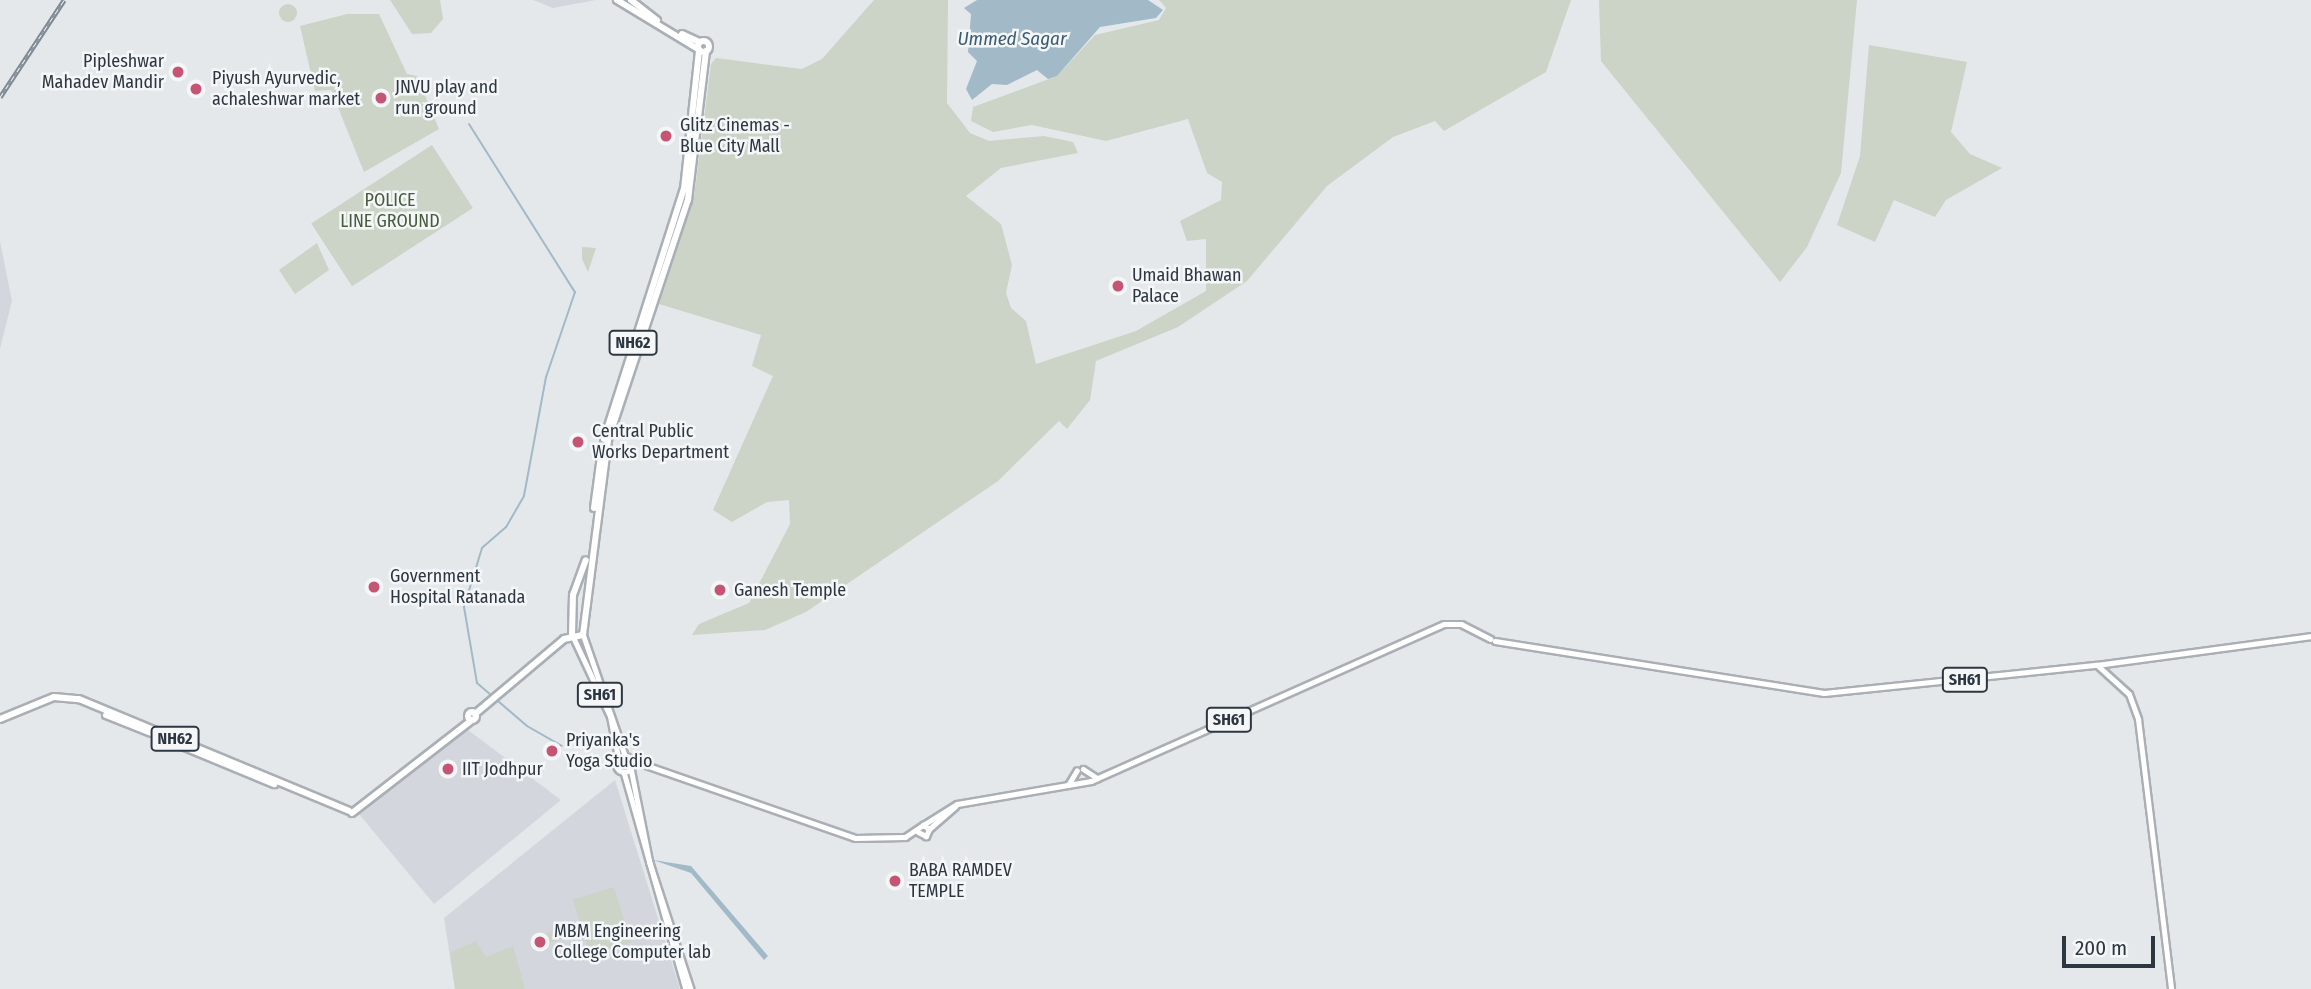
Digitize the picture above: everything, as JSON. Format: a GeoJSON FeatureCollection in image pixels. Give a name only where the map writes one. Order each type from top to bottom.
{"type":"FeatureCollection","features":[{"type":"Feature","properties":{"kind":"highway"},"geometry":{"type":"LineString","coordinates":[[617,0],[700,48]]}},
{"type":"Feature","properties":{"kind":"highway"},"geometry":{"type":"LineString","coordinates":[[631,0],[700,48]]}},
{"type":"Feature","properties":{"kind":"highway","name":"NH62"},"geometry":{"type":"LineString","coordinates":[[0,721],[54,697],[79,699],[350,812],[572,635],[606,430],[686,181],[700,48]]}},
{"type":"Feature","properties":{"kind":"highway","name":"NH62"},"geometry":{"type":"LineString","coordinates":[[583,635],[608,440],[688,200],[700,48]]}},
{"type":"Feature","properties":{"kind":"highway","name":"NH62"},"geometry":{"type":"LineString","coordinates":[[472,716],[573,626]]}},
{"type":"Feature","properties":{"kind":"highway"},"geometry":{"type":"LineString","coordinates":[[572,635],[583,635]]}},
{"type":"Feature","properties":{"kind":"main road","name":"SH61"},"geometry":{"type":"LineString","coordinates":[[918,832],[923,825],[957,804],[1097,778],[1433,628],[1461,624],[1493,640],[1824,693],[2098,665]]}},
{"type":"Feature","properties":{"kind":"main road","name":"SH61"},"geometry":{"type":"LineString","coordinates":[[572,635],[610,716],[618,757],[616,767],[624,772]]}},
{"type":"Feature","properties":{"kind":"main road","name":"SH61"},"geometry":{"type":"LineString","coordinates":[[583,635],[625,756]]}},
{"type":"Feature","properties":{"kind":"main road"},"geometry":{"type":"LineString","coordinates":[[2098,665],[2311,636]]}},
{"type":"Feature","properties":{"kind":"main road"},"geometry":{"type":"LineString","coordinates":[[2098,665],[2129,694],[2138,719],[2171,989]]}},
{"type":"Feature","properties":{"kind":"main road"},"geometry":{"type":"LineString","coordinates":[[618,757],[625,756],[631,765],[650,863],[689,989]]}},
{"type":"Feature","properties":{"kind":"main road"},"geometry":{"type":"LineString","coordinates":[[689,989],[624,772],[631,765],[651,766],[855,838],[918,832],[924,836],[957,804]]}},
{"type":"Feature","properties":{"kind":"main road"},"geometry":{"type":"LineString","coordinates":[[1068,785],[1080,770],[1097,778]]}},
{"type":"Feature","properties":{"kind":"main road"},"geometry":{"type":"LineString","coordinates":[[923,825],[929,829]]}},
{"type":"Feature","properties":{"kind":"shaded area"},"geometry":{"type":"Polygon","coordinates":[[[533,0],[596,0],[553,8],[533,0]]]}},
{"type":"Feature","properties":{"kind":"shaded area"},"geometry":{"type":"Polygon","coordinates":[[[0,241],[12,301],[0,349],[0,241]]]}},
{"type":"Feature","properties":{"kind":"shaded area"},"geometry":{"type":"Polygon","coordinates":[[[468,730],[561,800],[434,904],[358,813],[468,730]]]}},
{"type":"Feature","properties":{"kind":"shaded area"},"geometry":{"type":"Polygon","coordinates":[[[615,780],[680,989],[455,989],[444,918],[615,780]]]}},
{"type":"Feature","properties":{"kind":"green space"},"geometry":{"type":"Polygon","coordinates":[[[390,0],[440,0],[443,19],[431,33],[412,34],[390,0]]]}},
{"type":"Feature","properties":{"kind":"green space"},"geometry":{"type":"Polygon","coordinates":[[[874,0],[948,0],[947,103],[970,133],[989,141],[1044,136],[1073,142],[1078,153],[1001,168],[966,196],[1001,224],[1012,265],[1006,293],[1011,308],[1026,321],[1036,364],[1136,331],[1206,291],[1206,239],[1187,241],[1180,221],[1221,200],[1222,182],[1207,173],[1188,119],[1106,141],[1032,125],[993,132],[971,121],[973,107],[1057,76],[1095,35],[1159,20],[1166,8],[1159,0],[1571,0],[1546,72],[1444,131],[1435,121],[1393,137],[1327,186],[1247,281],[1178,327],[1096,361],[1090,400],[1067,429],[1059,421],[998,481],[806,612],[765,630],[692,635],[699,624],[749,603],[790,524],[789,500],[767,502],[732,522],[713,510],[773,376],[752,366],[761,335],[659,304],[694,197],[711,64],[716,58],[802,69],[822,59],[874,0]]]}},
{"type":"Feature","properties":{"kind":"green space"},"geometry":{"type":"Polygon","coordinates":[[[1599,0],[1857,0],[1841,173],[1807,247],[1780,282],[1601,61],[1599,0]]]}},
{"type":"Feature","properties":{"kind":"green space"},"geometry":{"type":"Polygon","coordinates":[[[284,4],[292,4],[297,13],[295,20],[284,22],[279,17],[279,9],[284,4]]]}},
{"type":"Feature","properties":{"kind":"green space","name":"JNVU play and run ground"},"geometry":{"type":"Polygon","coordinates":[[[347,14],[379,14],[407,74],[417,76],[439,129],[364,172],[331,90],[315,91],[300,26],[347,14]]]}},
{"type":"Feature","properties":{"kind":"green space"},"geometry":{"type":"Polygon","coordinates":[[[1869,45],[1967,62],[1951,132],[1970,154],[2002,168],[1946,200],[1935,217],[1894,200],[1875,242],[1837,225],[1860,156],[1869,45]]]}},
{"type":"Feature","properties":{"kind":"green space","name":"POLICE LINE GROUND"},"geometry":{"type":"Polygon","coordinates":[[[432,145],[473,208],[352,286],[311,223],[432,145]]]}},
{"type":"Feature","properties":{"kind":"green space"},"geometry":{"type":"Polygon","coordinates":[[[317,243],[329,270],[295,294],[279,270],[317,243]]]}},
{"type":"Feature","properties":{"kind":"green space"},"geometry":{"type":"Polygon","coordinates":[[[582,247],[596,248],[588,272],[582,259],[582,247]]]}},
{"type":"Feature","properties":{"kind":"green space"},"geometry":{"type":"Polygon","coordinates":[[[614,887],[631,942],[590,955],[573,900],[614,887]]]}},
{"type":"Feature","properties":{"kind":"green space"},"geometry":{"type":"Polygon","coordinates":[[[571,926],[574,936],[546,944],[543,934],[571,926]]]}},
{"type":"Feature","properties":{"kind":"green space"},"geometry":{"type":"Polygon","coordinates":[[[476,941],[486,957],[513,946],[525,989],[455,989],[450,953],[476,941]]]}},
{"type":"Feature","properties":{"kind":"water","name":"Ummed Sagar"},"geometry":{"type":"Polygon","coordinates":[[[977,0],[1148,0],[1163,10],[1156,18],[1100,27],[1057,76],[1048,79],[1037,70],[1007,85],[992,84],[972,100],[966,89],[977,61],[968,52],[971,14],[964,8],[977,0]]]}},
{"type":"Feature","properties":{"kind":"water"},"geometry":{"type":"Polygon","coordinates":[[[653,860],[691,866],[768,956],[764,960],[691,873],[653,860]]]}},
{"type":"Feature","properties":{"kind":"waterway"},"geometry":{"type":"LineString","coordinates":[[469,124],[575,292],[546,377],[524,496],[506,527],[482,548],[464,607],[477,683],[527,726],[562,746]]}},
{"type":"Feature","properties":{"kind":"railway"},"geometry":{"type":"LineString","coordinates":[[0,97],[64,0]]}},
{"type":"Feature","properties":{"kind":"place","name":"Pipleshwar Mahadev Mandir"},"geometry":{"type":"Point","coordinates":[178,72]}},
{"type":"Feature","properties":{"kind":"place","name":"Piyush Ayurvedic, achaleshwar market"},"geometry":{"type":"Point","coordinates":[196,89]}},
{"type":"Feature","properties":{"kind":"place","name":"JNVU play and run ground"},"geometry":{"type":"Point","coordinates":[381,98]}},
{"type":"Feature","properties":{"kind":"place","name":"Glitz Cinemas - Blue City Mall"},"geometry":{"type":"Point","coordinates":[666,136]}},
{"type":"Feature","properties":{"kind":"place","name":"Umaid Bhawan Palace"},"geometry":{"type":"Point","coordinates":[1118,286]}},
{"type":"Feature","properties":{"kind":"place","name":"Central Public Works Department"},"geometry":{"type":"Point","coordinates":[578,442]}},
{"type":"Feature","properties":{"kind":"place","name":"Government Hospital Ratanada"},"geometry":{"type":"Point","coordinates":[374,587]}},
{"type":"Feature","properties":{"kind":"place","name":"Ganesh Temple"},"geometry":{"type":"Point","coordinates":[720,590]}},
{"type":"Feature","properties":{"kind":"place","name":"Priyanka's Yoga Studio"},"geometry":{"type":"Point","coordinates":[552,751]}},
{"type":"Feature","properties":{"kind":"place","name":"IIT Jodhpur"},"geometry":{"type":"Point","coordinates":[448,769]}},
{"type":"Feature","properties":{"kind":"place","name":"BABA RAMDEV TEMPLE"},"geometry":{"type":"Point","coordinates":[895,881]}},
{"type":"Feature","properties":{"kind":"place","name":"MBM Engineering College Computer lab"},"geometry":{"type":"Point","coordinates":[540,942]}}]}
